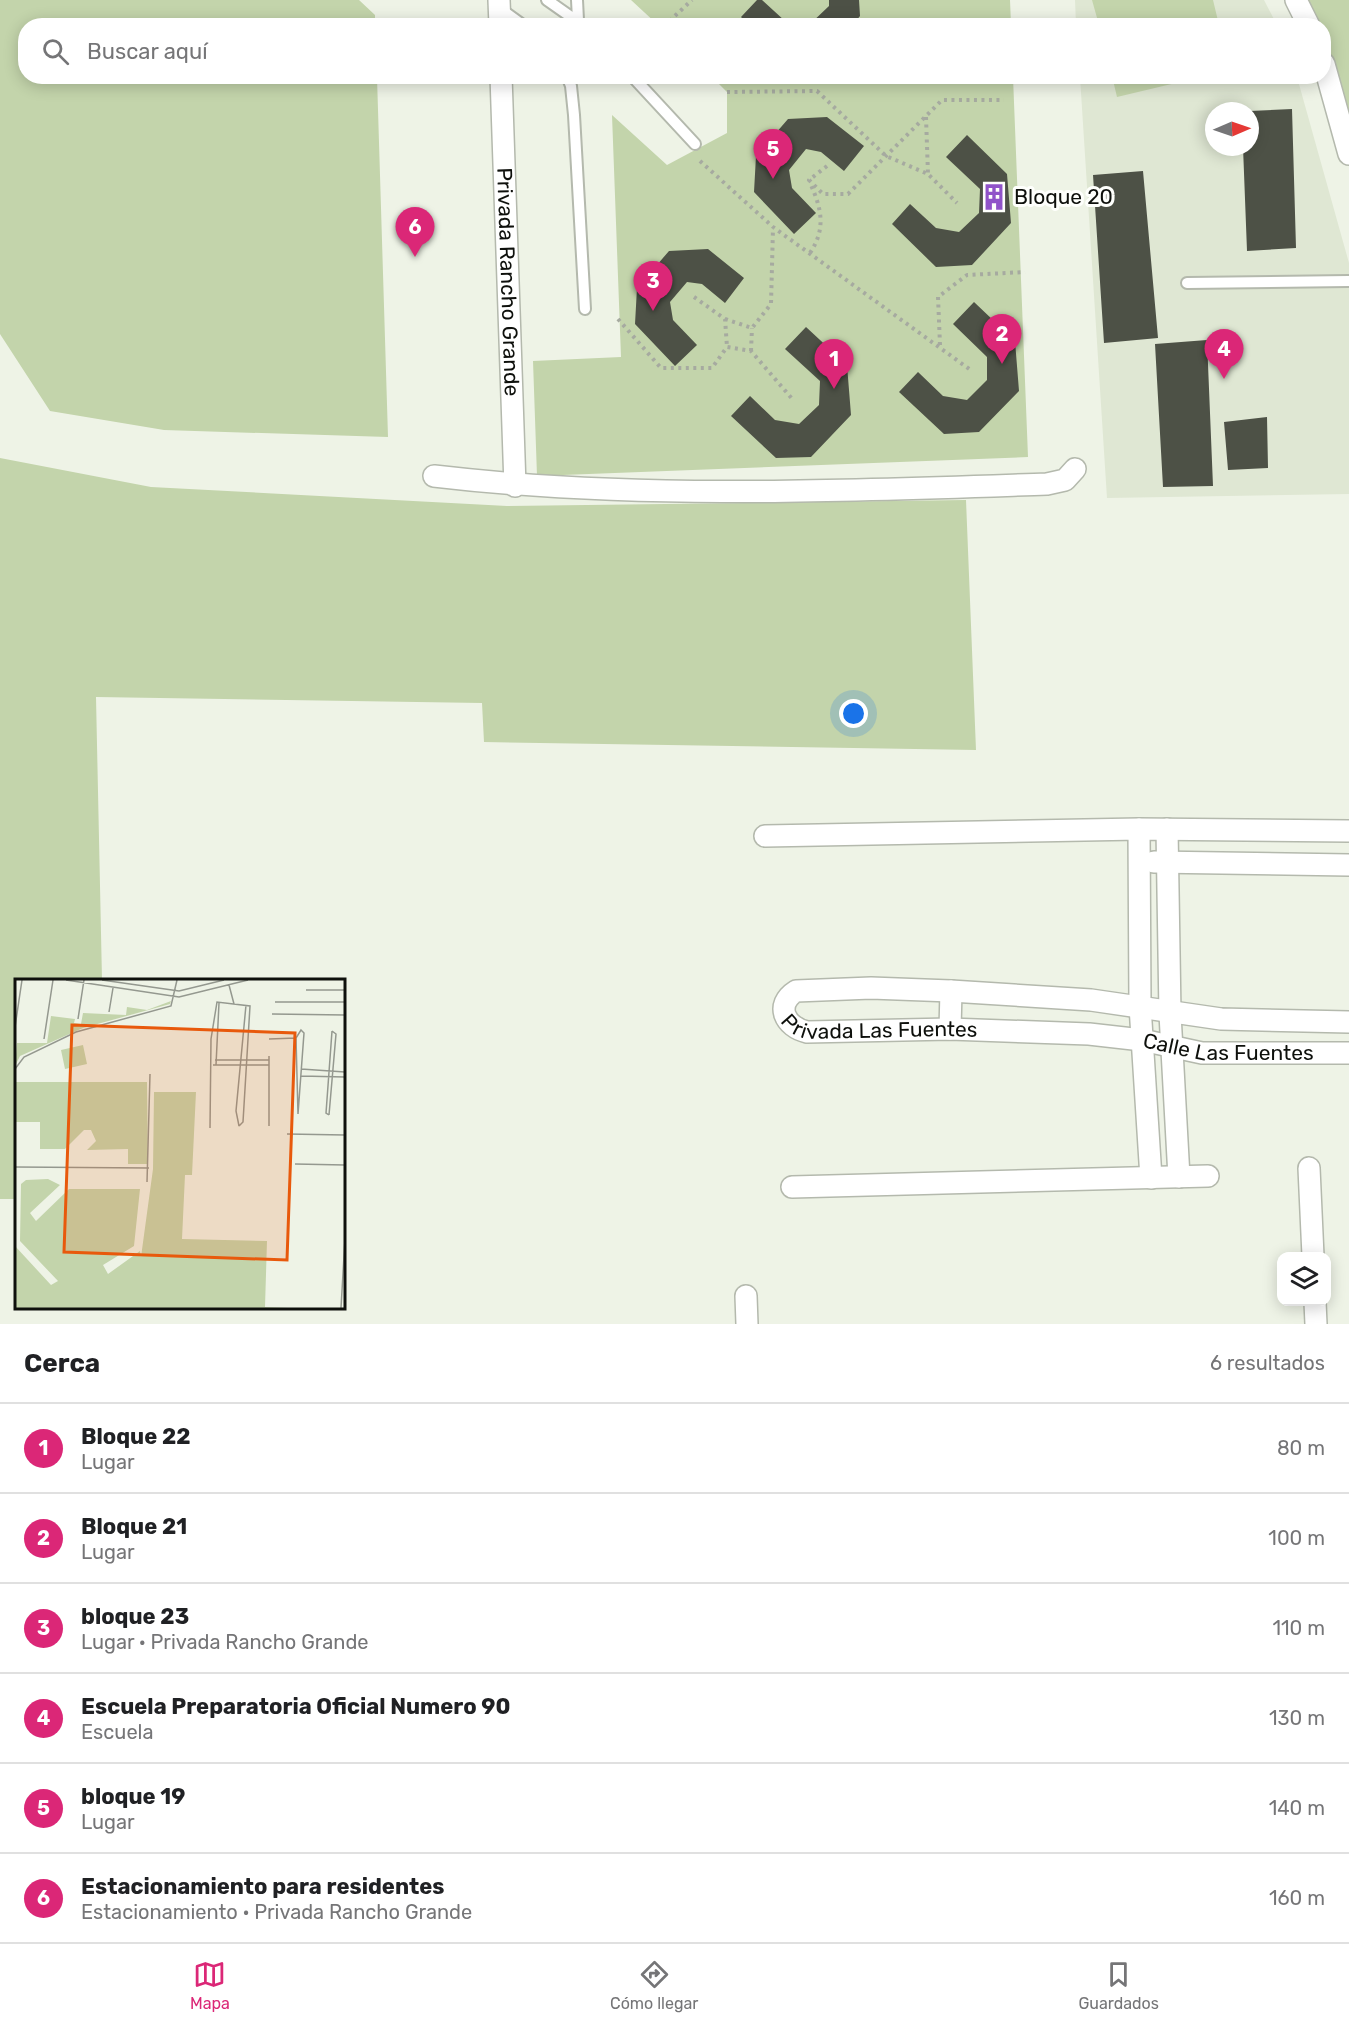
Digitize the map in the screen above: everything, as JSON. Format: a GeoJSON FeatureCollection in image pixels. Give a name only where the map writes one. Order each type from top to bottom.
{"type":"FeatureCollection","features":[{"type":"Feature","properties":{"kind":"street"},"geometry":{"type":"LineString","coordinates":[[1296,0],[1305,18]]}},
{"type":"Feature","properties":{"kind":"street","name":"Privada Rancho Grande"},"geometry":{"type":"LineString","coordinates":[[501,84],[515,486]]}},
{"type":"Feature","properties":{"kind":"street"},"geometry":{"type":"LineString","coordinates":[[1329,84],[1349,154]]}},
{"type":"Feature","properties":{"kind":"street"},"geometry":{"type":"LineString","coordinates":[[434,476],[515,486],[659,491],[1058,483],[1065,480],[1075,469]]}},
{"type":"Feature","properties":{"kind":"street"},"geometry":{"type":"LineString","coordinates":[[765,836],[1139,829],[1349,831]]}},
{"type":"Feature","properties":{"kind":"street","name":"Calle Las Fuentes"},"geometry":{"type":"LineString","coordinates":[[1139,829],[1142,1040],[1172,1048],[1217,1054],[1349,1053]]}},
{"type":"Feature","properties":{"kind":"street","name":"Calle Las Fuentes"},"geometry":{"type":"LineString","coordinates":[[1167,829],[1170,1014]]}},
{"type":"Feature","properties":{"kind":"street"},"geometry":{"type":"LineString","coordinates":[[1139,861],[1349,865]]}},
{"type":"Feature","properties":{"kind":"street","name":"Privada Las Fuentes"},"geometry":{"type":"LineString","coordinates":[[1140,1006],[1091,1000],[951,991],[809,989],[790,995],[784,1008],[786,1021],[795,1029],[807,1032],[950,1029],[1089,1034],[1142,1040]]}},
{"type":"Feature","properties":{"kind":"street"},"geometry":{"type":"LineString","coordinates":[[950,1029],[951,991]]}},
{"type":"Feature","properties":{"kind":"street","name":"Calle Las Fuentes"},"geometry":{"type":"LineString","coordinates":[[1140,1006],[1170,1014],[1252,1021],[1349,1022]]}},
{"type":"Feature","properties":{"kind":"street"},"geometry":{"type":"LineString","coordinates":[[1170,1014],[1179,1177]]}},
{"type":"Feature","properties":{"kind":"street"},"geometry":{"type":"LineString","coordinates":[[1142,1040],[1151,1178]]}},
{"type":"Feature","properties":{"kind":"street"},"geometry":{"type":"LineString","coordinates":[[1309,1168],[1313,1252]]}},
{"type":"Feature","properties":{"kind":"street"},"geometry":{"type":"LineString","coordinates":[[792,1187],[1208,1176]]}},
{"type":"Feature","properties":{"kind":"street"},"geometry":{"type":"LineString","coordinates":[[746,1296],[747,1324]]}},
{"type":"Feature","properties":{"kind":"street"},"geometry":{"type":"LineString","coordinates":[[1315,1306],[1316,1324]]}},
{"type":"Feature","properties":{"kind":"lane"},"geometry":{"type":"LineString","coordinates":[[547,0],[574,18]]}},
{"type":"Feature","properties":{"kind":"lane"},"geometry":{"type":"LineString","coordinates":[[577,0],[580,18]]}},
{"type":"Feature","properties":{"kind":"lane"},"geometry":{"type":"LineString","coordinates":[[570,84],[585,309]]}},
{"type":"Feature","properties":{"kind":"lane"},"geometry":{"type":"LineString","coordinates":[[639,84],[695,144]]}},
{"type":"Feature","properties":{"kind":"lane"},"geometry":{"type":"LineString","coordinates":[[1187,283],[1349,282]]}},
{"type":"Feature","properties":{"kind":"path"},"geometry":{"type":"LineString","coordinates":[[673,18],[692,0]]}},
{"type":"Feature","properties":{"kind":"path"},"geometry":{"type":"LineString","coordinates":[[728,92],[817,91],[886,156],[928,174],[957,203]]}},
{"type":"Feature","properties":{"kind":"path"},"geometry":{"type":"LineString","coordinates":[[809,180],[823,194],[848,194],[942,100],[1004,100]]}},
{"type":"Feature","properties":{"kind":"path"},"geometry":{"type":"LineString","coordinates":[[926,116],[928,174]]}},
{"type":"Feature","properties":{"kind":"path"},"geometry":{"type":"LineString","coordinates":[[809,180],[827,166]]}},
{"type":"Feature","properties":{"kind":"path"},"geometry":{"type":"LineString","coordinates":[[809,180],[820,205],[820,238],[810,253]]}},
{"type":"Feature","properties":{"kind":"path"},"geometry":{"type":"LineString","coordinates":[[751,351],[752,328],[771,304],[772,227],[972,370]]}},
{"type":"Feature","properties":{"kind":"path"},"geometry":{"type":"LineString","coordinates":[[940,345],[938,297],[967,275],[1025,272]]}},
{"type":"Feature","properties":{"kind":"path"},"geometry":{"type":"LineString","coordinates":[[694,297],[724,319],[752,328]]}},
{"type":"Feature","properties":{"kind":"path"},"geometry":{"type":"LineString","coordinates":[[618,319],[662,368],[712,368],[727,346],[724,319]]}},
{"type":"Feature","properties":{"kind":"path"},"geometry":{"type":"LineString","coordinates":[[727,346],[751,351],[794,401]]}},
{"type":"Feature","properties":{"kind":"shaded area"},"geometry":{"type":"Polygon","coordinates":[[[1075,0],[1264,0],[1273,18],[1076,18],[1075,0]]]}},
{"type":"Feature","properties":{"kind":"shaded area"},"geometry":{"type":"Polygon","coordinates":[[[1080,84],[1299,84],[1349,263],[1349,494],[1107,498],[1080,84]]]}},
{"type":"Feature","properties":{"kind":"green space"},"geometry":{"type":"Polygon","coordinates":[[[0,0],[359,0],[375,15],[375,18],[18,18],[18,84],[377,84],[388,437],[164,430],[50,411],[0,334],[0,0]]]}},
{"type":"Feature","properties":{"kind":"green space"},"geometry":{"type":"Polygon","coordinates":[[[631,0],[1010,0],[1011,18],[650,18],[631,0]]]}},
{"type":"Feature","properties":{"kind":"green space"},"geometry":{"type":"Polygon","coordinates":[[[1092,0],[1213,0],[1217,18],[1097,18],[1092,0]]]}},
{"type":"Feature","properties":{"kind":"green space"},"geometry":{"type":"Polygon","coordinates":[[[1303,0],[1349,0],[1349,119],[1331,57],[1331,18],[1312,18],[1303,0]]]}},
{"type":"Feature","properties":{"kind":"green space"},"geometry":{"type":"Polygon","coordinates":[[[719,84],[1013,84],[1028,457],[537,476],[533,361],[621,357],[612,115],[667,165],[727,133],[727,92],[719,84]]]}},
{"type":"Feature","properties":{"kind":"green space"},"geometry":{"type":"Polygon","coordinates":[[[1114,84],[1172,84],[1117,97],[1114,84]]]}},
{"type":"Feature","properties":{"kind":"green space"},"geometry":{"type":"Polygon","coordinates":[[[0,458],[151,487],[507,506],[966,500],[976,750],[484,742],[482,703],[96,697],[102,979],[15,979],[15,1199],[0,1199],[0,458]]]}},
{"type":"Feature","properties":{"kind":"building"},"geometry":{"type":"Polygon","coordinates":[[[757,0],[762,0],[782,18],[742,18],[757,0]]]}},
{"type":"Feature","properties":{"kind":"building"},"geometry":{"type":"Polygon","coordinates":[[[829,0],[859,0],[860,16],[858,18],[816,18],[829,6],[829,0]]]}},
{"type":"Feature","properties":{"kind":"building"},"geometry":{"type":"Polygon","coordinates":[[[1292,109],[1296,248],[1247,251],[1243,156],[1259,156],[1259,111],[1292,109]]]}},
{"type":"Feature","properties":{"kind":"building"},"geometry":{"type":"Polygon","coordinates":[[[827,117],[864,146],[844,171],[821,152],[806,149],[789,170],[792,188],[816,213],[794,234],[754,192],[756,156],[788,119],[827,117]]]}},
{"type":"Feature","properties":{"kind":"building","name":"Bloque 20"},"geometry":{"type":"Polygon","coordinates":[[[967,135],[1007,174],[1011,223],[972,265],[936,267],[892,224],[910,204],[936,228],[959,232],[979,213],[980,189],[946,157],[967,135]]]}},
{"type":"Feature","properties":{"kind":"building"},"geometry":{"type":"Polygon","coordinates":[[[1143,171],[1158,338],[1104,343],[1093,175],[1143,171]]]}},
{"type":"Feature","properties":{"kind":"building"},"geometry":{"type":"Polygon","coordinates":[[[708,249],[744,278],[725,303],[702,284],[687,282],[670,302],[673,320],[697,345],[675,366],[635,324],[637,288],[669,251],[708,249]]]}},
{"type":"Feature","properties":{"kind":"building"},"geometry":{"type":"Polygon","coordinates":[[[974,302],[1015,341],[1019,391],[979,432],[944,434],[899,392],[918,372],[943,396],[967,400],[987,380],[987,357],[953,324],[974,302]]]}},
{"type":"Feature","properties":{"kind":"building"},"geometry":{"type":"Polygon","coordinates":[[[806,327],[847,365],[851,415],[811,457],[776,458],[731,416],[750,396],[775,420],[799,424],[819,405],[820,381],[785,349],[806,327]]]}},
{"type":"Feature","properties":{"kind":"building"},"geometry":{"type":"Polygon","coordinates":[[[1207,340],[1213,486],[1163,487],[1155,344],[1207,340]]]}},
{"type":"Feature","properties":{"kind":"building"},"geometry":{"type":"Polygon","coordinates":[[[1267,417],[1268,468],[1228,470],[1224,422],[1267,417]]]}},
{"type":"Feature","properties":{"kind":"place","name":"bloque 19"},"geometry":{"type":"Point","coordinates":[773,179]}},
{"type":"Feature","properties":{"kind":"place","name":"Bloque 20"},"geometry":{"type":"Point","coordinates":[994,197]}},
{"type":"Feature","properties":{"kind":"place","name":"Estacionamiento para residentes"},"geometry":{"type":"Point","coordinates":[415,257]}},
{"type":"Feature","properties":{"kind":"place","name":"bloque 23"},"geometry":{"type":"Point","coordinates":[653,311]}},
{"type":"Feature","properties":{"kind":"place","name":"Bloque 21"},"geometry":{"type":"Point","coordinates":[1002,364]}},
{"type":"Feature","properties":{"kind":"place","name":"Escuela Preparatoria Oficial Numero 90"},"geometry":{"type":"Point","coordinates":[1224,379]}},
{"type":"Feature","properties":{"kind":"place","name":"Bloque 22"},"geometry":{"type":"Point","coordinates":[834,389]}}]}
